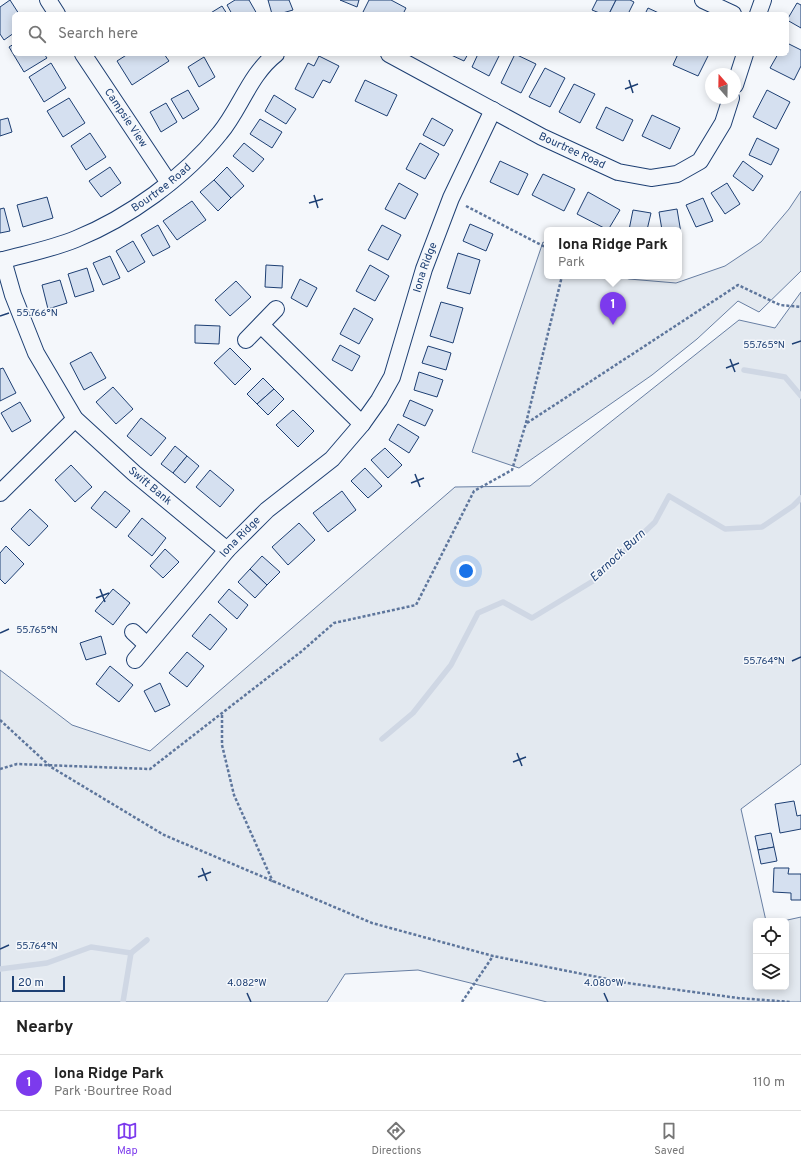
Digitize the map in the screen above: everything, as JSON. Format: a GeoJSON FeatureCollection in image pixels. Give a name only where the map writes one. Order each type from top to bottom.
{"type":"FeatureCollection","features":[{"type":"Feature","properties":{"kind":"street"},"geometry":{"type":"LineString","coordinates":[[48,0],[56,12]]}},
{"type":"Feature","properties":{"kind":"street"},"geometry":{"type":"LineString","coordinates":[[703,0],[729,12]]}},
{"type":"Feature","properties":{"kind":"street"},"geometry":{"type":"LineString","coordinates":[[759,12],[763,0]]}},
{"type":"Feature","properties":{"kind":"street","name":"Campsie View"},"geometry":{"type":"LineString","coordinates":[[84,56],[169,183]]}},
{"type":"Feature","properties":{"kind":"street","name":"Bourtree Road"},"geometry":{"type":"LineString","coordinates":[[1,261],[76,239],[109,223],[142,203],[169,183],[206,151],[227,125],[259,72],[274,56]]}},
{"type":"Feature","properties":{"kind":"street","name":"Bourtree Road"},"geometry":{"type":"LineString","coordinates":[[393,56],[542,137],[618,172],[651,178],[677,174],[700,161],[723,123],[729,104]]}},
{"type":"Feature","properties":{"kind":"street"},"geometry":{"type":"LineString","coordinates":[[740,68],[744,56]]}},
{"type":"Feature","properties":{"kind":"street","name":"Iona Ridge"},"geometry":{"type":"LineString","coordinates":[[134,660],[227,550],[268,510],[332,459],[362,424],[379,400],[392,377],[424,269],[451,198],[493,110]]}},
{"type":"Feature","properties":{"kind":"street","name":"Swift Bank"},"geometry":{"type":"LineString","coordinates":[[1,261],[36,352],[75,419],[134,473],[227,550]]}},
{"type":"Feature","properties":{"kind":"street"},"geometry":{"type":"LineString","coordinates":[[246,340],[276,309]]}},
{"type":"Feature","properties":{"kind":"street"},"geometry":{"type":"LineString","coordinates":[[261,325],[362,424]]}},
{"type":"Feature","properties":{"kind":"street"},"geometry":{"type":"LineString","coordinates":[[0,493],[75,419]]}},
{"type":"Feature","properties":{"kind":"street"},"geometry":{"type":"LineString","coordinates":[[133,632],[147,645]]}},
{"type":"Feature","properties":{"kind":"path"},"geometry":{"type":"LineString","coordinates":[[451,198],[544,246]]}},
{"type":"Feature","properties":{"kind":"path"},"geometry":{"type":"LineString","coordinates":[[0,769],[17,764],[51,767],[150,769],[302,651],[334,623],[416,605],[474,491],[512,470],[526,423],[561,279]]}},
{"type":"Feature","properties":{"kind":"path"},"geometry":{"type":"LineString","coordinates":[[526,423],[738,285],[780,305],[801,307]]}},
{"type":"Feature","properties":{"kind":"path"},"geometry":{"type":"LineString","coordinates":[[222,714],[222,745],[234,795],[273,882]]}},
{"type":"Feature","properties":{"kind":"path"},"geometry":{"type":"LineString","coordinates":[[0,720],[51,767],[164,835],[372,923],[493,956],[627,983],[738,998],[790,1002]]}},
{"type":"Feature","properties":{"kind":"path"},"geometry":{"type":"LineString","coordinates":[[462,1002],[493,956]]}},
{"type":"Feature","properties":{"kind":"shaded area"},"geometry":{"type":"Polygon","coordinates":[[[801,191],[801,271],[759,312],[738,301],[697,339],[652,375],[519,468],[472,452],[543,242],[544,279],[629,279],[676,283],[725,266],[761,242],[789,209],[801,191]]]}},
{"type":"Feature","properties":{"kind":"shaded area"},"geometry":{"type":"Polygon","coordinates":[[[801,292],[801,764],[741,809],[765,918],[753,918],[753,990],[789,990],[789,920],[801,917],[801,1002],[547,1002],[418,970],[345,974],[327,1002],[0,1002],[0,670],[72,725],[150,751],[455,487],[530,486],[739,320],[775,328],[801,292]]]}},
{"type":"Feature","properties":{"kind":"building"},"geometry":{"type":"Polygon","coordinates":[[[10,0],[18,12],[12,12],[12,34],[4,40],[0,34],[0,7],[10,0]]]}},
{"type":"Feature","properties":{"kind":"building"},"geometry":{"type":"Polygon","coordinates":[[[235,0],[249,0],[256,12],[231,12],[227,5],[235,0]]]}},
{"type":"Feature","properties":{"kind":"building"},"geometry":{"type":"Polygon","coordinates":[[[268,0],[289,0],[293,10],[286,12],[271,12],[268,0]]]}},
{"type":"Feature","properties":{"kind":"building"},"geometry":{"type":"Polygon","coordinates":[[[340,0],[359,0],[357,7],[340,0]]]}},
{"type":"Feature","properties":{"kind":"building"},"geometry":{"type":"Polygon","coordinates":[[[369,0],[391,0],[406,8],[404,12],[363,12],[369,0]]]}},
{"type":"Feature","properties":{"kind":"building"},"geometry":{"type":"Polygon","coordinates":[[[597,0],[616,0],[610,12],[597,12],[592,10],[597,0]]]}},
{"type":"Feature","properties":{"kind":"building"},"geometry":{"type":"Polygon","coordinates":[[[616,0],[630,0],[634,2],[629,12],[610,12],[616,0]]]}},
{"type":"Feature","properties":{"kind":"building"},"geometry":{"type":"Polygon","coordinates":[[[797,3],[801,5],[801,28],[789,21],[789,17],[797,3]]]}},
{"type":"Feature","properties":{"kind":"building"},"geometry":{"type":"Polygon","coordinates":[[[222,6],[226,12],[212,12],[222,6]]]}},
{"type":"Feature","properties":{"kind":"building"},"geometry":{"type":"Polygon","coordinates":[[[648,8],[657,12],[646,12],[648,8]]]}},
{"type":"Feature","properties":{"kind":"building"},"geometry":{"type":"Polygon","coordinates":[[[789,44],[801,50],[801,66],[794,80],[770,68],[777,56],[789,56],[789,44]]]}},
{"type":"Feature","properties":{"kind":"building"},"geometry":{"type":"Polygon","coordinates":[[[12,45],[12,52],[9,47],[12,45]]]}},
{"type":"Feature","properties":{"kind":"building"},"geometry":{"type":"Polygon","coordinates":[[[14,56],[46,56],[47,58],[24,72],[14,56]]]}},
{"type":"Feature","properties":{"kind":"building"},"geometry":{"type":"Polygon","coordinates":[[[125,56],[165,56],[169,61],[132,85],[117,61],[125,56]]]}},
{"type":"Feature","properties":{"kind":"building"},"geometry":{"type":"Polygon","coordinates":[[[319,56],[339,66],[330,83],[323,80],[313,98],[295,89],[308,63],[314,66],[319,56]]]}},
{"type":"Feature","properties":{"kind":"building"},"geometry":{"type":"Polygon","coordinates":[[[453,56],[467,56],[464,61],[453,56]]]}},
{"type":"Feature","properties":{"kind":"building"},"geometry":{"type":"Polygon","coordinates":[[[477,56],[499,56],[489,76],[472,67],[477,56]]]}},
{"type":"Feature","properties":{"kind":"building"},"geometry":{"type":"Polygon","coordinates":[[[514,56],[519,56],[536,64],[521,93],[501,83],[514,56]]]}},
{"type":"Feature","properties":{"kind":"building"},"geometry":{"type":"Polygon","coordinates":[[[677,56],[708,56],[698,76],[673,65],[677,56]]]}},
{"type":"Feature","properties":{"kind":"building"},"geometry":{"type":"Polygon","coordinates":[[[204,57],[215,77],[199,87],[188,67],[204,57]]]}},
{"type":"Feature","properties":{"kind":"building"},"geometry":{"type":"Polygon","coordinates":[[[51,63],[66,88],[44,102],[29,77],[51,63]]]}},
{"type":"Feature","properties":{"kind":"building"},"geometry":{"type":"Polygon","coordinates":[[[545,68],[565,78],[550,107],[529,97],[545,68]]]}},
{"type":"Feature","properties":{"kind":"building"},"geometry":{"type":"Polygon","coordinates":[[[365,80],[397,95],[387,116],[355,101],[365,80]]]}},
{"type":"Feature","properties":{"kind":"building"},"geometry":{"type":"Polygon","coordinates":[[[574,84],[595,94],[580,123],[559,112],[574,84]]]}},
{"type":"Feature","properties":{"kind":"building"},"geometry":{"type":"Polygon","coordinates":[[[188,90],[199,109],[183,119],[171,99],[188,90]]]}},
{"type":"Feature","properties":{"kind":"building"},"geometry":{"type":"Polygon","coordinates":[[[767,90],[790,102],[776,129],[753,117],[767,90]]]}},
{"type":"Feature","properties":{"kind":"building"},"geometry":{"type":"Polygon","coordinates":[[[274,95],[296,109],[286,124],[265,111],[274,95]]]}},
{"type":"Feature","properties":{"kind":"building"},"geometry":{"type":"Polygon","coordinates":[[[69,98],[85,123],[63,137],[47,111],[69,98]]]}},
{"type":"Feature","properties":{"kind":"building"},"geometry":{"type":"Polygon","coordinates":[[[166,103],[177,122],[161,132],[150,112],[166,103]]]}},
{"type":"Feature","properties":{"kind":"building"},"geometry":{"type":"Polygon","coordinates":[[[606,107],[633,120],[623,141],[596,128],[606,107]]]}},
{"type":"Feature","properties":{"kind":"building"},"geometry":{"type":"Polygon","coordinates":[[[652,115],[680,128],[670,149],[642,136],[652,115]]]}},
{"type":"Feature","properties":{"kind":"building"},"geometry":{"type":"Polygon","coordinates":[[[8,118],[12,132],[0,136],[0,120],[8,118]]]}},
{"type":"Feature","properties":{"kind":"building"},"geometry":{"type":"Polygon","coordinates":[[[432,118],[453,130],[444,146],[423,135],[432,118]]]}},
{"type":"Feature","properties":{"kind":"building"},"geometry":{"type":"Polygon","coordinates":[[[260,119],[282,132],[272,148],[250,134],[260,119]]]}},
{"type":"Feature","properties":{"kind":"building"},"geometry":{"type":"Polygon","coordinates":[[[90,133],[106,157],[86,170],[71,146],[90,133]]]}},
{"type":"Feature","properties":{"kind":"building"},"geometry":{"type":"Polygon","coordinates":[[[757,138],[779,149],[771,165],[749,155],[757,138]]]}},
{"type":"Feature","properties":{"kind":"building"},"geometry":{"type":"Polygon","coordinates":[[[244,143],[264,159],[253,172],[233,156],[244,143]]]}},
{"type":"Feature","properties":{"kind":"building"},"geometry":{"type":"Polygon","coordinates":[[[420,143],[439,154],[425,179],[406,169],[420,143]]]}},
{"type":"Feature","properties":{"kind":"building"},"geometry":{"type":"Polygon","coordinates":[[[500,161],[528,174],[518,195],[490,182],[500,161]]]}},
{"type":"Feature","properties":{"kind":"building"},"geometry":{"type":"Polygon","coordinates":[[[743,161],[763,176],[753,191],[733,176],[743,161]]]}},
{"type":"Feature","properties":{"kind":"building"},"geometry":{"type":"Polygon","coordinates":[[[110,167],[121,183],[101,197],[89,181],[110,167]]]}},
{"type":"Feature","properties":{"kind":"building"},"geometry":{"type":"Polygon","coordinates":[[[227,167],[244,186],[231,198],[214,180],[227,167]]]}},
{"type":"Feature","properties":{"kind":"building"},"geometry":{"type":"Polygon","coordinates":[[[543,174],[575,189],[564,211],[532,195],[543,174]]]}},
{"type":"Feature","properties":{"kind":"building"},"geometry":{"type":"Polygon","coordinates":[[[214,180],[231,198],[218,211],[200,192],[214,180]]]}},
{"type":"Feature","properties":{"kind":"building"},"geometry":{"type":"Polygon","coordinates":[[[399,183],[418,194],[405,219],[385,209],[399,183]]]}},
{"type":"Feature","properties":{"kind":"building"},"geometry":{"type":"Polygon","coordinates":[[[727,183],[740,204],[725,214],[711,193],[727,183]]]}},
{"type":"Feature","properties":{"kind":"building"},"geometry":{"type":"Polygon","coordinates":[[[588,192],[620,210],[610,227],[602,227],[577,214],[588,192]]]}},
{"type":"Feature","properties":{"kind":"building"},"geometry":{"type":"Polygon","coordinates":[[[47,197],[53,218],[23,227],[17,205],[47,197]]]}},
{"type":"Feature","properties":{"kind":"building"},"geometry":{"type":"Polygon","coordinates":[[[703,198],[713,221],[696,227],[686,205],[703,198]]]}},
{"type":"Feature","properties":{"kind":"building"},"geometry":{"type":"Polygon","coordinates":[[[192,201],[206,220],[177,240],[163,221],[192,201]]]}},
{"type":"Feature","properties":{"kind":"building"},"geometry":{"type":"Polygon","coordinates":[[[4,208],[10,231],[0,233],[0,209],[4,208]]]}},
{"type":"Feature","properties":{"kind":"building"},"geometry":{"type":"Polygon","coordinates":[[[677,209],[680,227],[662,227],[659,212],[677,209]]]}},
{"type":"Feature","properties":{"kind":"building"},"geometry":{"type":"Polygon","coordinates":[[[633,210],[651,213],[648,227],[630,227],[633,210]]]}},
{"type":"Feature","properties":{"kind":"building"},"geometry":{"type":"Polygon","coordinates":[[[470,224],[493,234],[486,251],[463,241],[470,224]]]}},
{"type":"Feature","properties":{"kind":"building"},"geometry":{"type":"Polygon","coordinates":[[[158,225],[170,247],[153,256],[141,235],[158,225]]]}},
{"type":"Feature","properties":{"kind":"building"},"geometry":{"type":"Polygon","coordinates":[[[382,225],[401,235],[388,260],[368,250],[382,225]]]}},
{"type":"Feature","properties":{"kind":"building"},"geometry":{"type":"Polygon","coordinates":[[[133,241],[145,262],[128,272],[116,251],[133,241]]]}},
{"type":"Feature","properties":{"kind":"building"},"geometry":{"type":"Polygon","coordinates":[[[458,253],[480,260],[470,294],[447,288],[458,253]]]}},
{"type":"Feature","properties":{"kind":"building"},"geometry":{"type":"Polygon","coordinates":[[[110,256],[120,278],[103,285],[93,263],[110,256]]]}},
{"type":"Feature","properties":{"kind":"building"},"geometry":{"type":"Polygon","coordinates":[[[266,265],[283,266],[282,288],[265,287],[266,265]]]}},
{"type":"Feature","properties":{"kind":"building"},"geometry":{"type":"Polygon","coordinates":[[[370,265],[389,276],[375,301],[356,291],[370,265]]]}},
{"type":"Feature","properties":{"kind":"building"},"geometry":{"type":"Polygon","coordinates":[[[87,268],[94,291],[75,297],[68,274],[87,268]]]}},
{"type":"Feature","properties":{"kind":"building"},"geometry":{"type":"Polygon","coordinates":[[[300,279],[317,288],[307,307],[291,298],[300,279]]]}},
{"type":"Feature","properties":{"kind":"building"},"geometry":{"type":"Polygon","coordinates":[[[60,280],[67,303],[48,309],[42,285],[60,280]]]}},
{"type":"Feature","properties":{"kind":"building"},"geometry":{"type":"Polygon","coordinates":[[[236,281],[251,297],[230,316],[215,300],[236,281]]]}},
{"type":"Feature","properties":{"kind":"building"},"geometry":{"type":"Polygon","coordinates":[[[441,302],[463,308],[453,343],[430,336],[441,302]]]}},
{"type":"Feature","properties":{"kind":"building"},"geometry":{"type":"Polygon","coordinates":[[[354,308],[373,319],[359,344],[340,334],[354,308]]]}},
{"type":"Feature","properties":{"kind":"building"},"geometry":{"type":"Polygon","coordinates":[[[195,325],[220,326],[219,344],[195,343],[195,325]]]}},
{"type":"Feature","properties":{"kind":"building"},"geometry":{"type":"Polygon","coordinates":[[[340,345],[360,356],[352,371],[332,360],[340,345]]]}},
{"type":"Feature","properties":{"kind":"building"},"geometry":{"type":"Polygon","coordinates":[[[428,346],[451,353],[446,370],[422,363],[428,346]]]}},
{"type":"Feature","properties":{"kind":"building"},"geometry":{"type":"Polygon","coordinates":[[[230,348],[251,369],[235,385],[214,363],[230,348]]]}},
{"type":"Feature","properties":{"kind":"building"},"geometry":{"type":"Polygon","coordinates":[[[91,352],[106,378],[84,390],[70,363],[91,352]]]}},
{"type":"Feature","properties":{"kind":"building"},"geometry":{"type":"Polygon","coordinates":[[[3,368],[16,393],[0,401],[0,369],[3,368]]]}},
{"type":"Feature","properties":{"kind":"building"},"geometry":{"type":"Polygon","coordinates":[[[419,372],[443,380],[437,397],[414,390],[419,372]]]}},
{"type":"Feature","properties":{"kind":"building"},"geometry":{"type":"Polygon","coordinates":[[[263,378],[274,389],[257,404],[247,394],[263,378]]]}},
{"type":"Feature","properties":{"kind":"building"},"geometry":{"type":"Polygon","coordinates":[[[113,387],[133,409],[116,424],[96,402],[113,387]]]}},
{"type":"Feature","properties":{"kind":"building"},"geometry":{"type":"Polygon","coordinates":[[[274,389],[284,399],[268,415],[257,404],[274,389]]]}},
{"type":"Feature","properties":{"kind":"building"},"geometry":{"type":"Polygon","coordinates":[[[410,400],[433,410],[425,426],[403,416],[410,400]]]}},
{"type":"Feature","properties":{"kind":"building"},"geometry":{"type":"Polygon","coordinates":[[[20,402],[31,421],[12,432],[1,413],[20,402]]]}},
{"type":"Feature","properties":{"kind":"building"},"geometry":{"type":"Polygon","coordinates":[[[293,410],[314,431],[298,447],[276,425],[293,410]]]}},
{"type":"Feature","properties":{"kind":"building"},"geometry":{"type":"Polygon","coordinates":[[[141,418],[166,438],[151,456],[127,436],[141,418]]]}},
{"type":"Feature","properties":{"kind":"building"},"geometry":{"type":"Polygon","coordinates":[[[398,424],[419,437],[409,453],[389,440],[398,424]]]}},
{"type":"Feature","properties":{"kind":"building"},"geometry":{"type":"Polygon","coordinates":[[[175,446],[187,456],[173,473],[161,464],[175,446]]]}},
{"type":"Feature","properties":{"kind":"building"},"geometry":{"type":"Polygon","coordinates":[[[385,448],[402,465],[388,478],[371,460],[385,448]]]}},
{"type":"Feature","properties":{"kind":"building"},"geometry":{"type":"Polygon","coordinates":[[[187,456],[199,466],[185,483],[173,473],[187,456]]]}},
{"type":"Feature","properties":{"kind":"building"},"geometry":{"type":"Polygon","coordinates":[[[71,465],[92,487],[75,502],[55,480],[71,465]]]}},
{"type":"Feature","properties":{"kind":"building"},"geometry":{"type":"Polygon","coordinates":[[[365,468],[382,486],[368,498],[351,481],[365,468]]]}},
{"type":"Feature","properties":{"kind":"building"},"geometry":{"type":"Polygon","coordinates":[[[210,470],[234,490],[220,507],[196,487],[210,470]]]}},
{"type":"Feature","properties":{"kind":"building"},"geometry":{"type":"Polygon","coordinates":[[[105,491],[130,511],[116,528],[91,508],[105,491]]]}},
{"type":"Feature","properties":{"kind":"building"},"geometry":{"type":"Polygon","coordinates":[[[342,491],[356,510],[328,532],[313,513],[342,491]]]}},
{"type":"Feature","properties":{"kind":"building"},"geometry":{"type":"Polygon","coordinates":[[[30,509],[48,526],[29,546],[11,529],[30,509]]]}},
{"type":"Feature","properties":{"kind":"building"},"geometry":{"type":"Polygon","coordinates":[[[142,518],[166,538],[152,556],[128,536],[142,518]]]}},
{"type":"Feature","properties":{"kind":"building"},"geometry":{"type":"Polygon","coordinates":[[[299,523],[315,540],[288,565],[272,547],[299,523]]]}},
{"type":"Feature","properties":{"kind":"building"},"geometry":{"type":"Polygon","coordinates":[[[6,546],[24,564],[5,584],[0,579],[0,553],[6,546]]]}},
{"type":"Feature","properties":{"kind":"building"},"geometry":{"type":"Polygon","coordinates":[[[165,549],[179,562],[163,578],[150,566],[165,549]]]}},
{"type":"Feature","properties":{"kind":"building"},"geometry":{"type":"Polygon","coordinates":[[[262,556],[280,572],[267,585],[250,569],[262,556]]]}},
{"type":"Feature","properties":{"kind":"building"},"geometry":{"type":"Polygon","coordinates":[[[250,569],[267,585],[255,598],[238,582],[250,569]]]}},
{"type":"Feature","properties":{"kind":"building"},"geometry":{"type":"Polygon","coordinates":[[[113,589],[130,603],[113,625],[95,611],[113,589]]]}},
{"type":"Feature","properties":{"kind":"building"},"geometry":{"type":"Polygon","coordinates":[[[229,589],[248,605],[237,619],[218,602],[229,589]]]}},
{"type":"Feature","properties":{"kind":"building"},"geometry":{"type":"Polygon","coordinates":[[[210,614],[227,629],[210,650],[192,636],[210,614]]]}},
{"type":"Feature","properties":{"kind":"building"},"geometry":{"type":"Polygon","coordinates":[[[101,636],[106,654],[86,660],[80,643],[101,636]]]}},
{"type":"Feature","properties":{"kind":"building"},"geometry":{"type":"Polygon","coordinates":[[[187,652],[204,666],[187,687],[169,673],[187,652]]]}},
{"type":"Feature","properties":{"kind":"building"},"geometry":{"type":"Polygon","coordinates":[[[110,666],[133,685],[119,702],[96,684],[110,666]]]}},
{"type":"Feature","properties":{"kind":"building"},"geometry":{"type":"Polygon","coordinates":[[[160,683],[170,705],[155,712],[144,691],[160,683]]]}},
{"type":"Feature","properties":{"kind":"building"},"geometry":{"type":"Polygon","coordinates":[[[794,801],[797,816],[801,815],[801,829],[780,833],[775,804],[794,801]]]}},
{"type":"Feature","properties":{"kind":"building"},"geometry":{"type":"Polygon","coordinates":[[[771,833],[774,847],[758,850],[755,836],[771,833]]]}},
{"type":"Feature","properties":{"kind":"building"},"geometry":{"type":"Polygon","coordinates":[[[774,847],[777,861],[761,864],[758,850],[774,847]]]}},
{"type":"Feature","properties":{"kind":"building"},"geometry":{"type":"Polygon","coordinates":[[[774,868],[789,868],[788,874],[801,874],[801,900],[791,900],[791,893],[773,892],[774,868]]]}},
{"type":"Feature","properties":{"kind":"waterway"},"geometry":{"type":"LineString","coordinates":[[744,370],[785,377],[801,396]]}},
{"type":"Feature","properties":{"kind":"waterway","name":"Earnock Burn"},"geometry":{"type":"LineString","coordinates":[[382,739],[413,713],[451,665],[478,613],[503,602],[532,618],[593,581],[655,522],[669,496],[725,529],[762,527],[793,506],[801,498]]}},
{"type":"Feature","properties":{"kind":"waterway","name":"Earnock Burn"},"geometry":{"type":"LineString","coordinates":[[0,969],[47,963],[91,947],[131,953],[147,940]]}},
{"type":"Feature","properties":{"kind":"waterway"},"geometry":{"type":"LineString","coordinates":[[123,1002],[131,953]]}},
{"type":"Feature","properties":{"kind":"place","name":"Iona Ridge Park"},"geometry":{"type":"Point","coordinates":[613,325]}}]}
